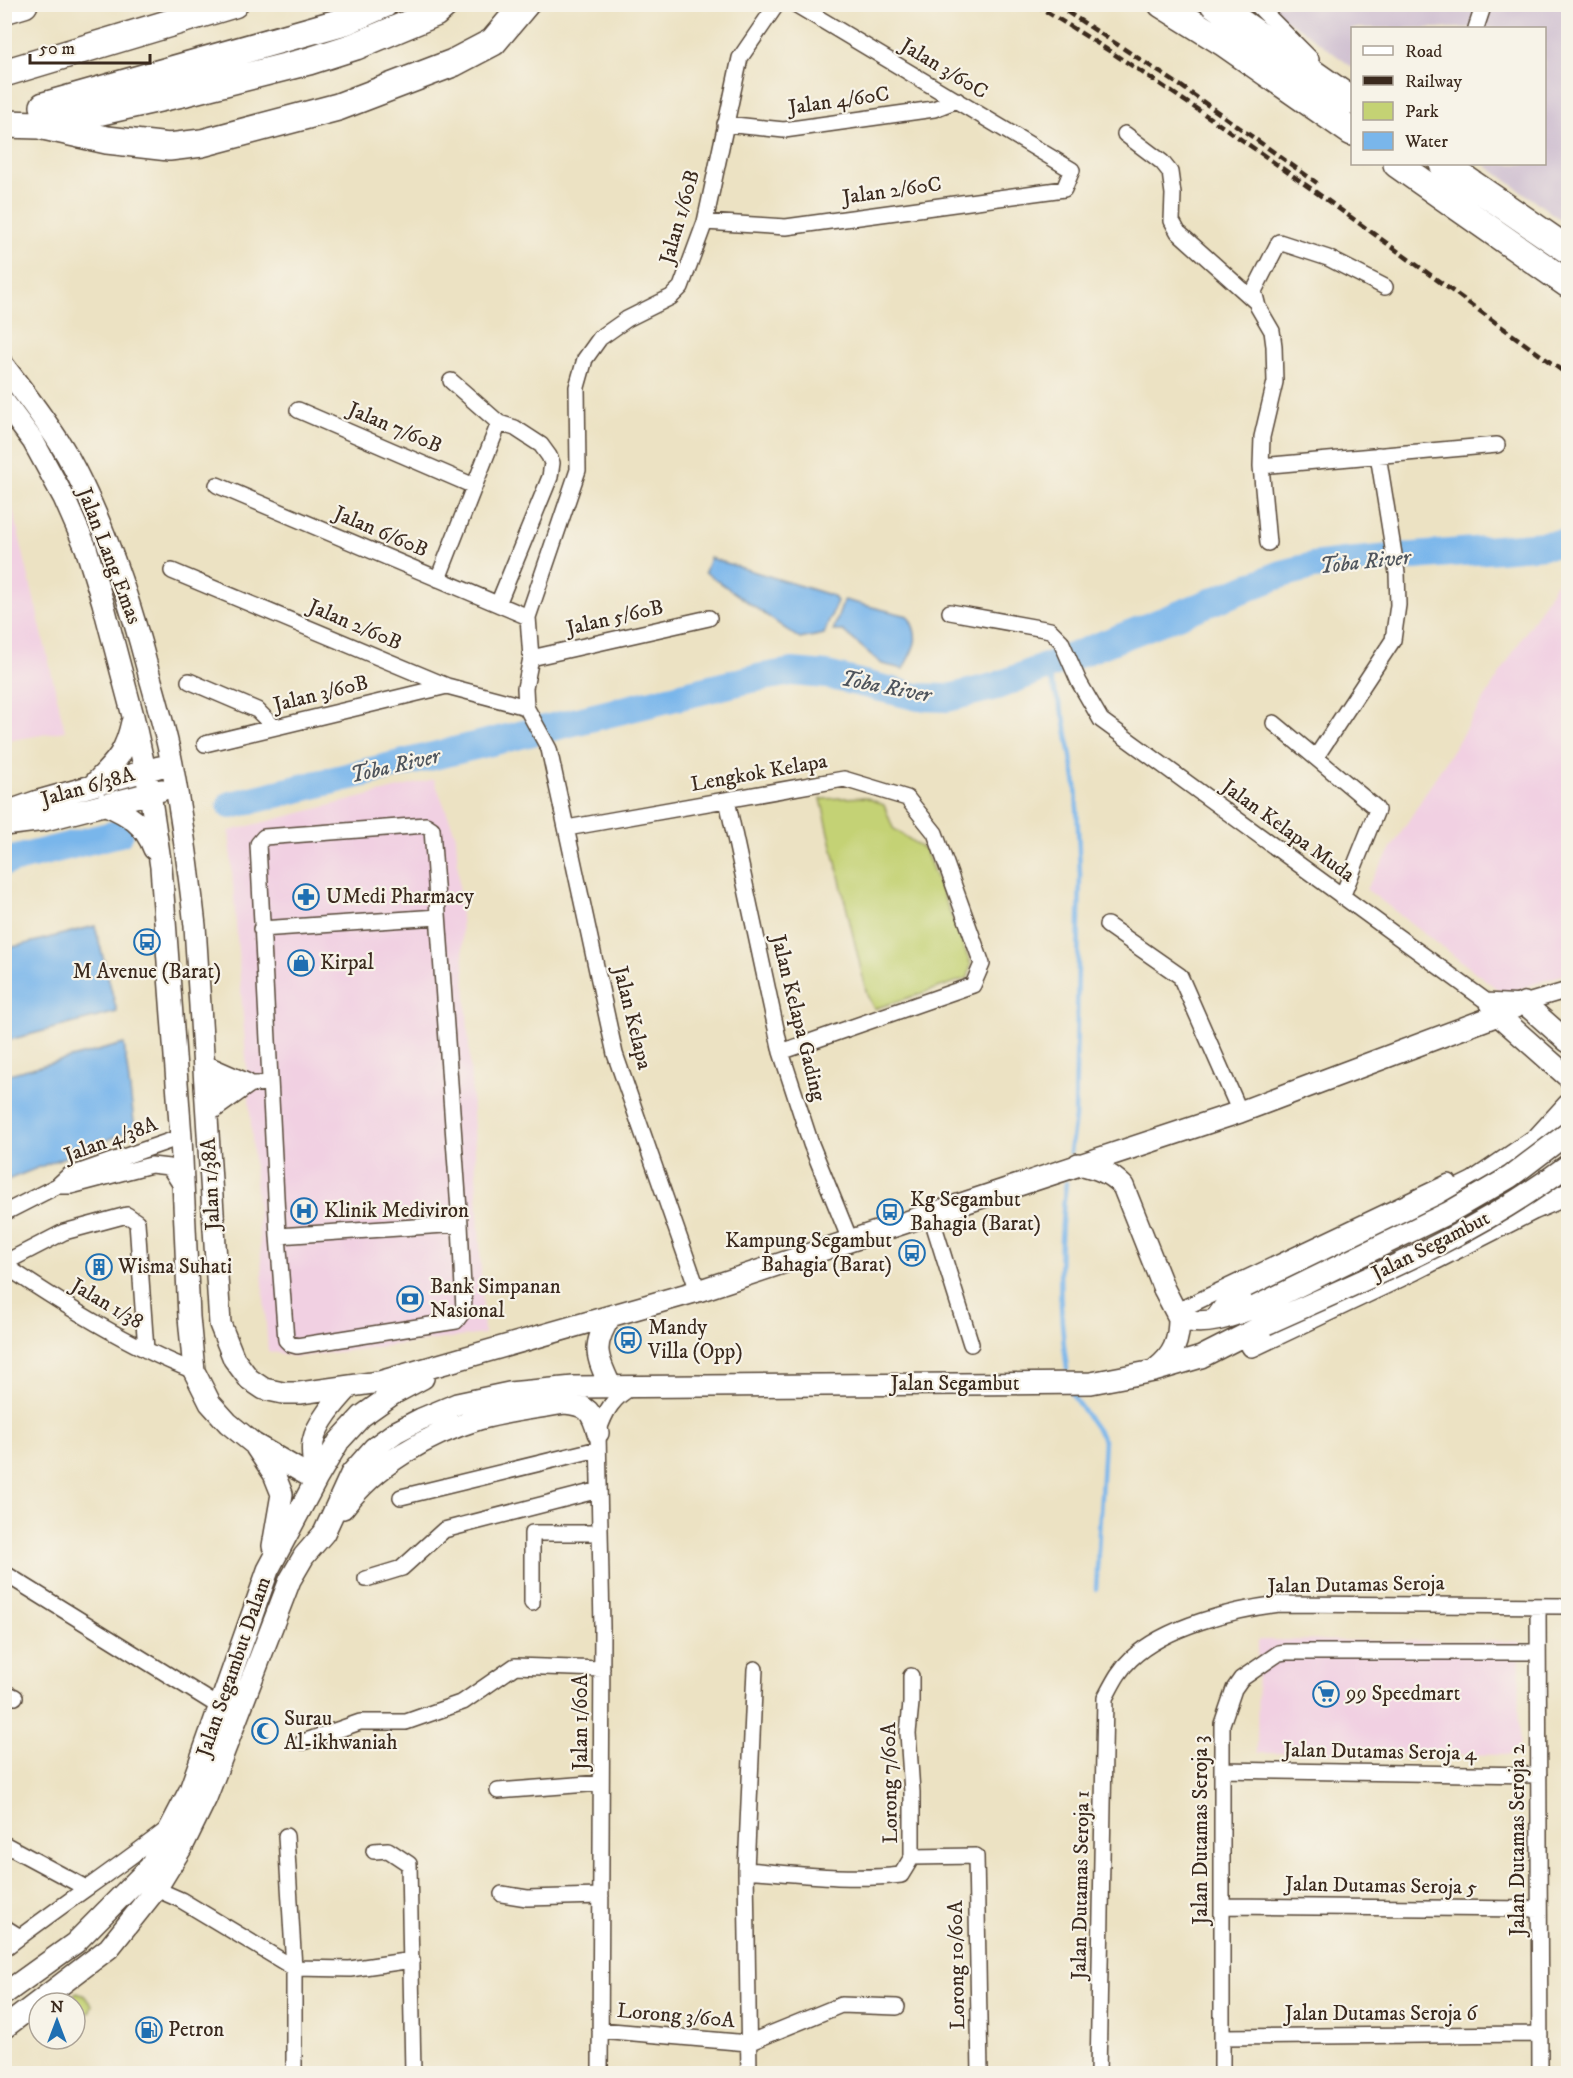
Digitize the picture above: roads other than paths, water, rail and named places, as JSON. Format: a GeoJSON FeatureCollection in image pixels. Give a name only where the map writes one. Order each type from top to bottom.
{"type":"FeatureCollection","features":[{"type":"Feature","properties":{"kind":"highway"},"geometry":{"type":"LineString","coordinates":[[4,10],[24,4]]}},
{"type":"Feature","properties":{"kind":"highway"},"geometry":{"type":"LineString","coordinates":[[4,72],[234,4]]}},
{"type":"Feature","properties":{"kind":"highway"},"geometry":{"type":"LineString","coordinates":[[45,115],[345,21],[384,4]]}},
{"type":"Feature","properties":{"kind":"highway"},"geometry":{"type":"LineString","coordinates":[[4,124],[186,92],[309,61],[356,46],[435,13],[445,4]]}},
{"type":"Feature","properties":{"kind":"highway"},"geometry":{"type":"LineString","coordinates":[[4,112],[45,115],[107,140],[169,147],[202,143],[338,107],[453,63],[493,42],[525,4]]}},
{"type":"Feature","properties":{"kind":"highway"},"geometry":{"type":"LineString","coordinates":[[1162,4],[1223,42],[1351,131]]}},
{"type":"Feature","properties":{"kind":"highway"},"geometry":{"type":"LineString","coordinates":[[1214,4],[1351,100]]}},
{"type":"Feature","properties":{"kind":"highway"},"geometry":{"type":"LineString","coordinates":[[1398,165],[1569,284]]}},
{"type":"Feature","properties":{"kind":"highway"},"geometry":{"type":"LineString","coordinates":[[1444,165],[1569,250]]}},
{"type":"Feature","properties":{"kind":"main road","name":"Jalan Lang Emas"},"geometry":{"type":"LineString","coordinates":[[4,366],[66,453],[86,491],[114,557],[135,621],[172,764],[175,787]]}},
{"type":"Feature","properties":{"kind":"main road","name":"Jalan Lang Emas"},"geometry":{"type":"LineString","coordinates":[[4,402],[33,441],[64,498],[86,548],[133,716],[150,793]]}},
{"type":"Feature","properties":{"kind":"main road"},"geometry":{"type":"LineString","coordinates":[[92,786],[122,754],[128,742],[133,716]]}},
{"type":"Feature","properties":{"kind":"main road","name":"Jalan 6/38A"},"geometry":{"type":"LineString","coordinates":[[4,813],[172,764]]}},
{"type":"Feature","properties":{"kind":"main road","name":"Jalan 6/38A"},"geometry":{"type":"LineString","coordinates":[[4,825],[45,820],[175,787]]}},
{"type":"Feature","properties":{"kind":"main road","name":"Jalan 1/38A"},"geometry":{"type":"LineString","coordinates":[[175,787],[189,866],[200,1080],[207,1112],[220,1324],[234,1359],[249,1379],[264,1389],[283,1393],[300,1393],[379,1382],[473,1356]]}},
{"type":"Feature","properties":{"kind":"main road","name":"Jalan 1/38A"},"geometry":{"type":"LineString","coordinates":[[150,793],[161,867],[181,1137],[189,1317],[194,1371],[210,1403],[228,1423],[254,1444],[316,1480]]}},
{"type":"Feature","properties":{"kind":"main road"},"geometry":{"type":"LineString","coordinates":[[104,804],[131,816],[151,840],[161,867]]}},
{"type":"Feature","properties":{"kind":"main road"},"geometry":{"type":"LineString","coordinates":[[170,997],[200,1080],[195,1152],[184,1187]]}},
{"type":"Feature","properties":{"kind":"main road"},"geometry":{"type":"LineString","coordinates":[[473,1356],[698,1290],[1240,1112],[1492,1008],[1524,1003],[1569,1041]]}},
{"type":"Feature","properties":{"kind":"main road"},"geometry":{"type":"LineString","coordinates":[[1492,1008],[1569,1077]]}},
{"type":"Feature","properties":{"kind":"main road"},"geometry":{"type":"LineString","coordinates":[[200,1080],[246,1084]]}},
{"type":"Feature","properties":{"kind":"main road"},"geometry":{"type":"LineString","coordinates":[[207,1112],[246,1084]]}},
{"type":"Feature","properties":{"kind":"main road"},"geometry":{"type":"LineString","coordinates":[[1474,1182],[1537,1139],[1569,1105]]}},
{"type":"Feature","properties":{"kind":"main road","name":"Jalan Segambut"},"geometry":{"type":"LineString","coordinates":[[351,1474],[374,1448],[396,1432],[421,1419],[457,1404],[508,1393],[610,1385],[1091,1383],[1154,1371],[1201,1357],[1261,1315],[1510,1177],[1569,1133]]}},
{"type":"Feature","properties":{"kind":"main road"},"geometry":{"type":"LineString","coordinates":[[1123,1186],[1126,1169],[1133,1155],[1144,1143]]}},
{"type":"Feature","properties":{"kind":"main road"},"geometry":{"type":"LineString","coordinates":[[1078,1164],[1098,1168],[1112,1175],[1123,1186],[1177,1315],[1179,1334],[1176,1348],[1154,1371]]}},
{"type":"Feature","properties":{"kind":"main road","name":"Jalan Segambut"},"geometry":{"type":"LineString","coordinates":[[1177,1315],[1197,1322],[1261,1315],[1406,1261],[1475,1227],[1535,1190],[1569,1165]]}},
{"type":"Feature","properties":{"kind":"main road"},"geometry":{"type":"LineString","coordinates":[[1215,1320],[1227,1303],[1505,1168],[1517,1167],[1530,1170],[1536,1184],[1535,1198],[1525,1213]]}},
{"type":"Feature","properties":{"kind":"main road"},"geometry":{"type":"LineString","coordinates":[[1525,1213],[1569,1182]]}},
{"type":"Feature","properties":{"kind":"main road"},"geometry":{"type":"LineString","coordinates":[[1201,1357],[1210,1361],[1247,1348],[1415,1269],[1525,1213],[1569,1194]]}},
{"type":"Feature","properties":{"kind":"main road"},"geometry":{"type":"LineString","coordinates":[[610,1317],[598,1337],[596,1349],[600,1365],[610,1385]]}},
{"type":"Feature","properties":{"kind":"main road","name":"Jalan Segambut Dalam"},"geometry":{"type":"LineString","coordinates":[[4,1994],[75,1943],[150,1867],[190,1790],[268,1570],[339,1441],[362,1416],[393,1394],[473,1356]]}},
{"type":"Feature","properties":{"kind":"main road"},"geometry":{"type":"LineString","coordinates":[[349,1387],[336,1401],[316,1432],[312,1454],[316,1480],[351,1474]]}},
{"type":"Feature","properties":{"kind":"main road"},"geometry":{"type":"LineString","coordinates":[[324,1533],[345,1504],[386,1465],[412,1448],[454,1428],[482,1419],[565,1403],[586,1408],[594,1420],[598,1441]]}},
{"type":"Feature","properties":{"kind":"main road"},"geometry":{"type":"LineString","coordinates":[[254,1444],[274,1474],[282,1494],[268,1570]]}},
{"type":"Feature","properties":{"kind":"main road","name":"Jalan Segambut Dalam"},"geometry":{"type":"LineString","coordinates":[[4,2028],[109,1948],[156,1889],[183,1845],[206,1798],[290,1580],[304,1556],[324,1533],[351,1474]]}},
{"type":"Feature","properties":{"kind":"street","name":"Jalan 1/60B"},"geometry":{"type":"LineString","coordinates":[[528,712],[525,688],[531,658],[528,617],[578,470],[577,387],[585,359],[600,338],[627,319],[671,297],[681,287],[705,222],[740,58],[777,4]]}},
{"type":"Feature","properties":{"kind":"street","name":"Jalan 3/60C"},"geometry":{"type":"LineString","coordinates":[[795,4],[1072,170]]}},
{"type":"Feature","properties":{"kind":"street"},"geometry":{"type":"LineString","coordinates":[[1256,4],[1309,58],[1351,88]]}},
{"type":"Feature","properties":{"kind":"street"},"geometry":{"type":"LineString","coordinates":[[1476,27],[1484,4]]}},
{"type":"Feature","properties":{"kind":"street","name":"Jalan 4/60C"},"geometry":{"type":"LineString","coordinates":[[725,124],[784,130],[934,109],[957,100]]}},
{"type":"Feature","properties":{"kind":"street"},"geometry":{"type":"LineString","coordinates":[[1125,134],[1162,162],[1170,172],[1173,194],[1172,221],[1178,232],[1256,302],[1272,331],[1275,382],[1262,436],[1261,466],[1268,543]]}},
{"type":"Feature","properties":{"kind":"street"},"geometry":{"type":"LineString","coordinates":[[1457,165],[1569,243]]}},
{"type":"Feature","properties":{"kind":"street","name":"Jalan 2/60C"},"geometry":{"type":"LineString","coordinates":[[705,222],[786,226],[1064,189],[1072,170]]}},
{"type":"Feature","properties":{"kind":"street"},"geometry":{"type":"LineString","coordinates":[[1256,302],[1255,287],[1279,242],[1328,258],[1385,287]]}},
{"type":"Feature","properties":{"kind":"street"},"geometry":{"type":"LineString","coordinates":[[451,381],[499,423],[515,428],[541,445],[552,463],[550,477],[498,604]]}},
{"type":"Feature","properties":{"kind":"street","name":"Jalan 7/60B"},"geometry":{"type":"LineString","coordinates":[[298,410],[474,486]]}},
{"type":"Feature","properties":{"kind":"street"},"geometry":{"type":"LineString","coordinates":[[438,579],[499,423]]}},
{"type":"Feature","properties":{"kind":"street"},"geometry":{"type":"LineString","coordinates":[[1261,466],[1497,445]]}},
{"type":"Feature","properties":{"kind":"street"},"geometry":{"type":"LineString","coordinates":[[1316,757],[1393,640],[1398,605],[1397,573],[1394,542],[1378,455]]}},
{"type":"Feature","properties":{"kind":"street"},"geometry":{"type":"LineString","coordinates":[[552,463],[578,470]]}},
{"type":"Feature","properties":{"kind":"street","name":"Jalan 6/60B"},"geometry":{"type":"LineString","coordinates":[[217,485],[528,617]]}},
{"type":"Feature","properties":{"kind":"street","name":"Jalan 2/60B"},"geometry":{"type":"LineString","coordinates":[[172,571],[447,686],[528,712]]}},
{"type":"Feature","properties":{"kind":"street","name":"Jalan Kelapa Muda"},"geometry":{"type":"LineString","coordinates":[[950,612],[1050,630],[1061,641],[1079,682],[1101,720],[1492,1008]]}},
{"type":"Feature","properties":{"kind":"street","name":"Jalan 5/60B"},"geometry":{"type":"LineString","coordinates":[[531,658],[708,618]]}},
{"type":"Feature","properties":{"kind":"street"},"geometry":{"type":"LineString","coordinates":[[189,681],[257,710],[274,727]]}},
{"type":"Feature","properties":{"kind":"street","name":"Jalan 3/60B"},"geometry":{"type":"LineString","coordinates":[[205,744],[447,686]]}},
{"type":"Feature","properties":{"kind":"street","name":"Jalan Kelapa"},"geometry":{"type":"LineString","coordinates":[[528,712],[549,749],[615,1054],[698,1290]]}},
{"type":"Feature","properties":{"kind":"street"},"geometry":{"type":"LineString","coordinates":[[1274,723],[1376,807],[1377,810],[1342,897]]}},
{"type":"Feature","properties":{"kind":"street","name":"Lengkok Kelapa"},"geometry":{"type":"LineString","coordinates":[[567,828],[844,779],[907,798],[935,832],[982,964],[973,985],[781,1052]]}},
{"type":"Feature","properties":{"kind":"street","name":"Jalan Kelapa Gading"},"geometry":{"type":"LineString","coordinates":[[727,800],[781,1052],[811,1144],[850,1240]]}},
{"type":"Feature","properties":{"kind":"street"},"geometry":{"type":"LineString","coordinates":[[426,825],[432,829],[460,1224],[464,1310],[456,1321],[297,1346],[286,1340],[261,928],[258,844],[264,837],[426,825]]}},
{"type":"Feature","properties":{"kind":"street"},"geometry":{"type":"LineString","coordinates":[[261,928],[438,917]]}},
{"type":"Feature","properties":{"kind":"street"},"geometry":{"type":"LineString","coordinates":[[1107,925],[1180,976],[1240,1112]]}},
{"type":"Feature","properties":{"kind":"street"},"geometry":{"type":"LineString","coordinates":[[1524,1003],[1569,990]]}},
{"type":"Feature","properties":{"kind":"street"},"geometry":{"type":"LineString","coordinates":[[246,1084],[270,1083]]}},
{"type":"Feature","properties":{"kind":"street","name":"Jalan 4/38A"},"geometry":{"type":"LineString","coordinates":[[4,1213],[57,1186],[68,1176],[181,1137]]}},
{"type":"Feature","properties":{"kind":"street","name":"Jalan 4/38A"},"geometry":{"type":"LineString","coordinates":[[57,1186],[71,1186],[151,1165],[169,1167],[184,1187]]}},
{"type":"Feature","properties":{"kind":"street"},"geometry":{"type":"LineString","coordinates":[[1177,1315],[1449,1182]]}},
{"type":"Feature","properties":{"kind":"street"},"geometry":{"type":"LineString","coordinates":[[930,1214],[970,1344]]}},
{"type":"Feature","properties":{"kind":"street"},"geometry":{"type":"LineString","coordinates":[[4,1264],[64,1232],[127,1215],[137,1222],[146,1350]]}},
{"type":"Feature","properties":{"kind":"street"},"geometry":{"type":"LineString","coordinates":[[278,1236],[460,1224]]}},
{"type":"Feature","properties":{"kind":"street","name":"Jalan 1/38"},"geometry":{"type":"LineString","coordinates":[[4,1264],[45,1292],[146,1350],[194,1371]]}},
{"type":"Feature","properties":{"kind":"street","name":"Jalan 1/60A"},"geometry":{"type":"LineString","coordinates":[[600,2073],[602,1669],[598,1441],[604,1415],[611,1402],[622,1392],[634,1386]]}},
{"type":"Feature","properties":{"kind":"street"},"geometry":{"type":"LineString","coordinates":[[401,1497],[598,1441]]}},
{"type":"Feature","properties":{"kind":"street"},"geometry":{"type":"LineString","coordinates":[[366,1579],[402,1568],[444,1530],[599,1490]]}},
{"type":"Feature","properties":{"kind":"street"},"geometry":{"type":"LineString","coordinates":[[532,1603],[532,1533],[600,1533]]}},
{"type":"Feature","properties":{"kind":"street"},"geometry":{"type":"LineString","coordinates":[[4,1574],[220,1707]]}},
{"type":"Feature","properties":{"kind":"street","name":"Jalan Dutamas Seroja"},"geometry":{"type":"LineString","coordinates":[[1105,1698],[1117,1675],[1132,1658],[1167,1635],[1250,1608],[1313,1603],[1569,1606]]}},
{"type":"Feature","properties":{"kind":"street","name":"Jalan Dutamas Seroja 2"},"geometry":{"type":"LineString","coordinates":[[1538,1605],[1540,2073]]}},
{"type":"Feature","properties":{"kind":"street","name":"Jalan Dutamas Seroja 3"},"geometry":{"type":"LineString","coordinates":[[1222,2073],[1222,1724],[1234,1689],[1241,1679],[1279,1653],[1538,1652]]}},
{"type":"Feature","properties":{"kind":"street"},"geometry":{"type":"LineString","coordinates":[[303,1742],[360,1722],[406,1722],[463,1702],[515,1666],[602,1669]]}},
{"type":"Feature","properties":{"kind":"street"},"geometry":{"type":"LineString","coordinates":[[749,2073],[746,1870],[755,1669]]}},
{"type":"Feature","properties":{"kind":"street","name":"Lorong 7/60A"},"geometry":{"type":"LineString","coordinates":[[746,1870],[882,1878],[901,1875],[912,1857],[912,1791],[908,1733],[911,1676]]}},
{"type":"Feature","properties":{"kind":"street","name":"Jalan Dutamas Seroja 1"},"geometry":{"type":"LineString","coordinates":[[1098,2073],[1105,1698]]}},
{"type":"Feature","properties":{"kind":"street","name":"Jalan Dutamas Seroja 4"},"geometry":{"type":"LineString","coordinates":[[1222,1770],[1539,1775]]}},
{"type":"Feature","properties":{"kind":"street"},"geometry":{"type":"LineString","coordinates":[[498,1791],[601,1783]]}},
{"type":"Feature","properties":{"kind":"street"},"geometry":{"type":"LineString","coordinates":[[4,1949],[169,1828]]}},
{"type":"Feature","properties":{"kind":"street"},"geometry":{"type":"LineString","coordinates":[[286,1836],[294,1968],[294,2073]]}},
{"type":"Feature","properties":{"kind":"street"},"geometry":{"type":"LineString","coordinates":[[4,1844],[86,1888]]}},
{"type":"Feature","properties":{"kind":"street"},"geometry":{"type":"LineString","coordinates":[[374,1851],[388,1850],[409,1864],[413,2073]]}},
{"type":"Feature","properties":{"kind":"street","name":"Lorong 10/60A"},"geometry":{"type":"LineString","coordinates":[[912,1857],[976,1856],[980,2073]]}},
{"type":"Feature","properties":{"kind":"street"},"geometry":{"type":"LineString","coordinates":[[156,1889],[181,1900],[294,1968],[350,1968],[412,1960]]}},
{"type":"Feature","properties":{"kind":"street"},"geometry":{"type":"LineString","coordinates":[[502,1894],[527,1898],[601,1896]]}},
{"type":"Feature","properties":{"kind":"street","name":"Jalan Dutamas Seroja 5"},"geometry":{"type":"LineString","coordinates":[[1222,1906],[1539,1909]]}},
{"type":"Feature","properties":{"kind":"street"},"geometry":{"type":"LineString","coordinates":[[4,1927],[20,1937]]}},
{"type":"Feature","properties":{"kind":"street"},"geometry":{"type":"LineString","coordinates":[[748,2043],[841,2005],[897,2007]]}},
{"type":"Feature","properties":{"kind":"street","name":"Lorong 3/60A"},"geometry":{"type":"LineString","coordinates":[[600,2030],[748,2043]]}},
{"type":"Feature","properties":{"kind":"street","name":"Jalan Dutamas Seroja 6"},"geometry":{"type":"LineString","coordinates":[[1222,2037],[1540,2034]]}},
{"type":"Feature","properties":{"kind":"water"},"geometry":{"type":"Polygon","coordinates":[[[710,558],[833,596],[837,601],[824,634],[800,639],[705,572],[710,558]]]}},
{"type":"Feature","properties":{"kind":"water"},"geometry":{"type":"Polygon","coordinates":[[[844,600],[908,616],[915,631],[915,643],[903,669],[882,664],[843,631],[833,631],[844,600]]]}},
{"type":"Feature","properties":{"kind":"water"},"geometry":{"type":"Polygon","coordinates":[[[95,926],[117,1012],[5,1041],[5,949],[95,926]]]}},
{"type":"Feature","properties":{"kind":"water"},"geometry":{"type":"Polygon","coordinates":[[[124,1044],[135,1129],[5,1181],[5,1075],[124,1044]]]}},
{"type":"Feature","properties":{"kind":"waterway","name":"Toba River"},"geometry":{"type":"LineString","coordinates":[[231,805],[751,679],[792,672],[827,675],[918,697],[948,698],[997,686],[1282,574],[1313,566],[1568,543]]}},
{"type":"Feature","properties":{"kind":"waterway"},"geometry":{"type":"LineString","coordinates":[[1046,668],[1064,717],[1076,785],[1080,874],[1075,1118],[1070,1152]]}},
{"type":"Feature","properties":{"kind":"waterway"},"geometry":{"type":"LineString","coordinates":[[4,862],[120,833]]}},
{"type":"Feature","properties":{"kind":"waterway"},"geometry":{"type":"LineString","coordinates":[[1066,1183],[1060,1276],[1067,1369]]}},
{"type":"Feature","properties":{"kind":"waterway"},"geometry":{"type":"LineString","coordinates":[[1070,1392],[1104,1440],[1096,1589]]}},
{"type":"Feature","properties":{"kind":"railway"},"geometry":{"type":"LineString","coordinates":[[1034,4],[1238,137],[1568,375]]}},
{"type":"Feature","properties":{"kind":"railway"},"geometry":{"type":"LineString","coordinates":[[1055,4],[1181,86],[1317,183]]}},
{"type":"Feature","properties":{"kind":"place","name":"UMedi Pharmacy"},"geometry":{"type":"Point","coordinates":[306,897]}},
{"type":"Feature","properties":{"kind":"place","name":"M Avenue (Barat)"},"geometry":{"type":"Point","coordinates":[147,942]}},
{"type":"Feature","properties":{"kind":"place","name":"Kirpal"},"geometry":{"type":"Point","coordinates":[301,963]}},
{"type":"Feature","properties":{"kind":"place","name":"Klinik Mediviron"},"geometry":{"type":"Point","coordinates":[304,1211]}},
{"type":"Feature","properties":{"kind":"place","name":"Kg Segambut Bahagia (Barat)"},"geometry":{"type":"Point","coordinates":[890,1212]}},
{"type":"Feature","properties":{"kind":"place","name":"Kampung Segambut Bahagia (Barat)"},"geometry":{"type":"Point","coordinates":[912,1253]}},
{"type":"Feature","properties":{"kind":"place","name":"Wisma Suhati"},"geometry":{"type":"Point","coordinates":[99,1267]}},
{"type":"Feature","properties":{"kind":"place","name":"Bank Simpanan Nasional"},"geometry":{"type":"Point","coordinates":[410,1299]}},
{"type":"Feature","properties":{"kind":"place","name":"Mandy Villa (Opp)"},"geometry":{"type":"Point","coordinates":[628,1340]}},
{"type":"Feature","properties":{"kind":"place","name":"99 Speedmart"},"geometry":{"type":"Point","coordinates":[1326,1694]}},
{"type":"Feature","properties":{"kind":"place","name":"Surau Al-ikhwaniah"},"geometry":{"type":"Point","coordinates":[265,1731]}},
{"type":"Feature","properties":{"kind":"place","name":"Petron"},"geometry":{"type":"Point","coordinates":[149,2030]}}]}
